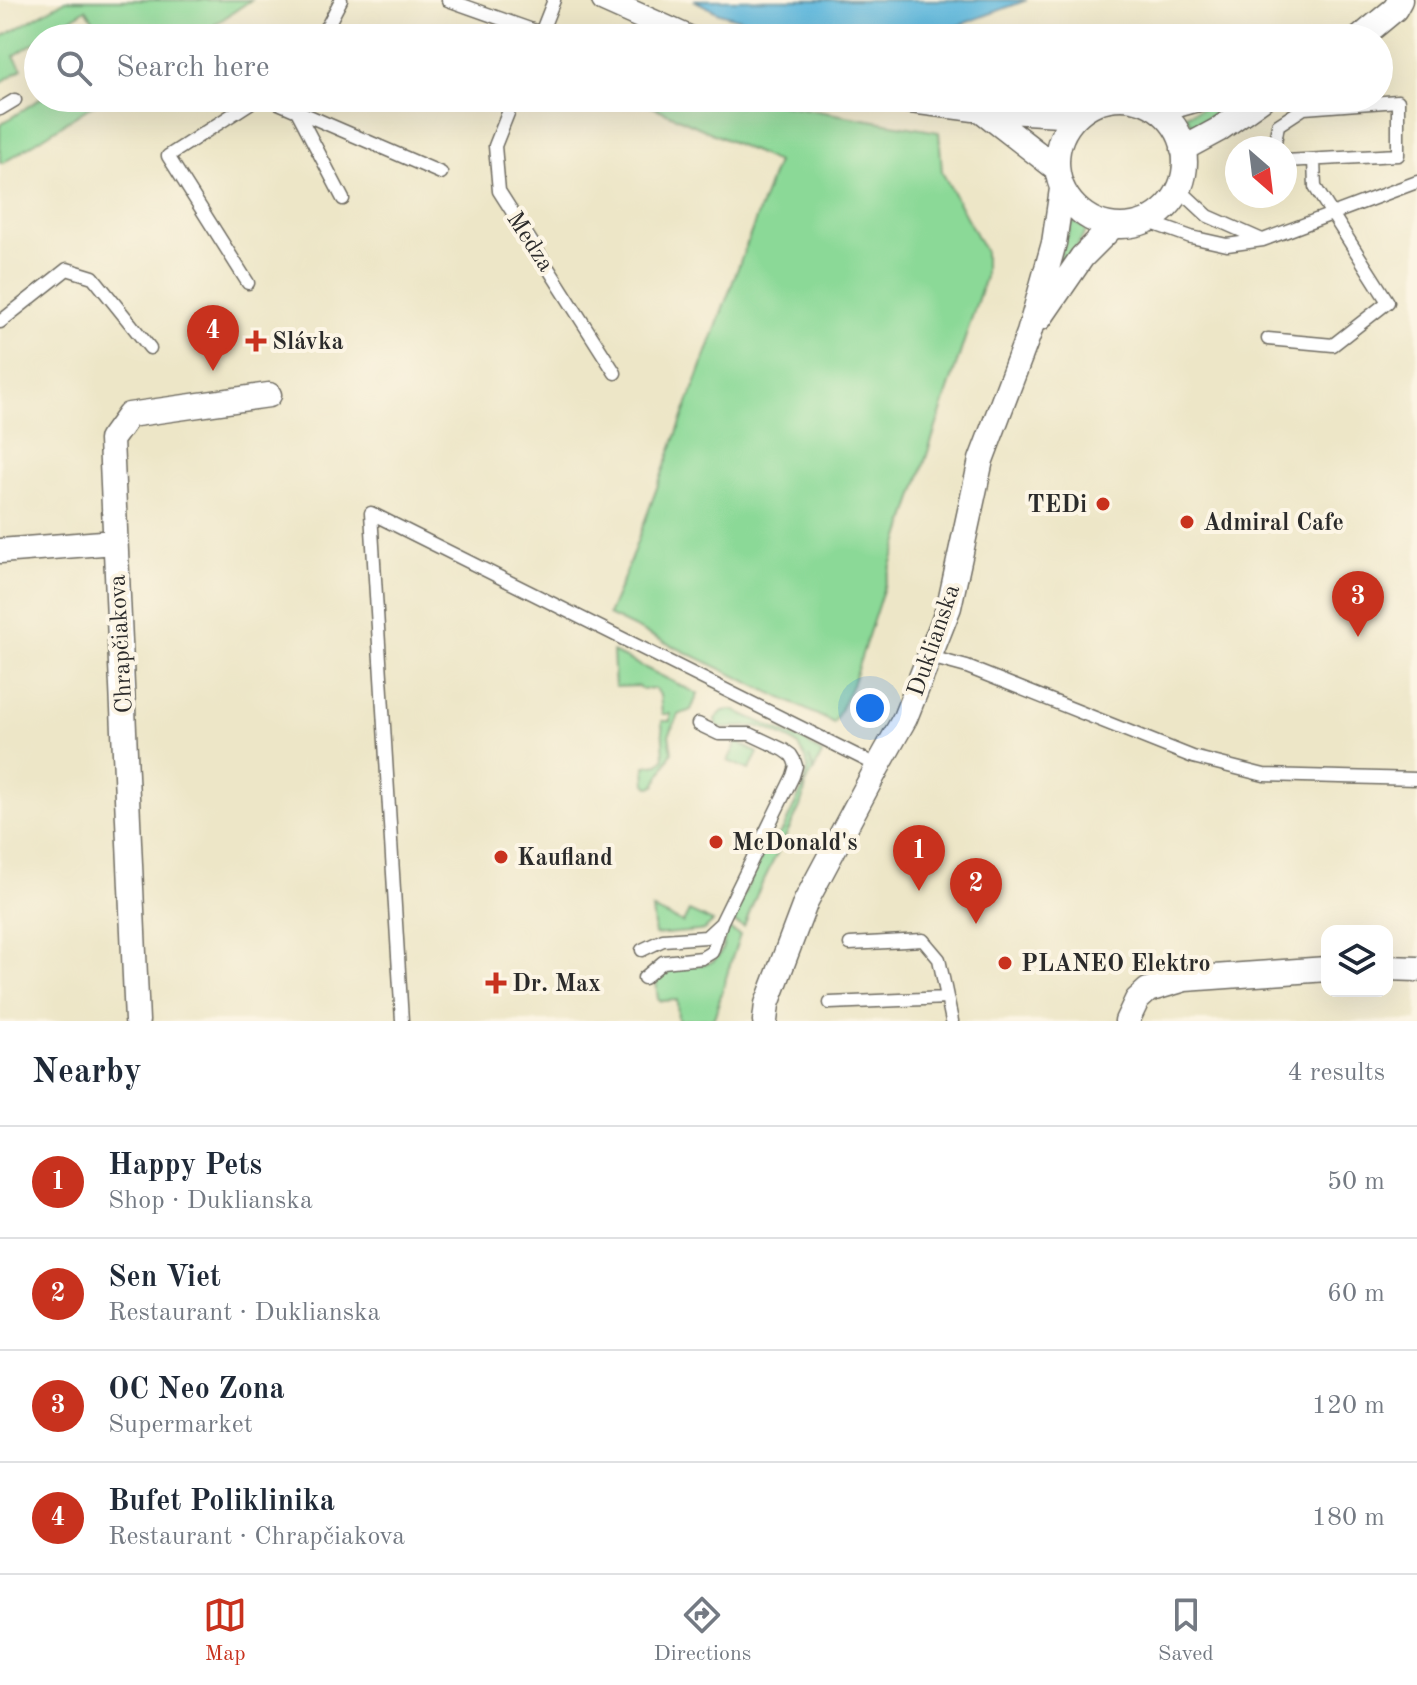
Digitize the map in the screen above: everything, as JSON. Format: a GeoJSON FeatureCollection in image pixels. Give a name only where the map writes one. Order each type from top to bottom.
{"type":"FeatureCollection","features":[{"type":"Feature","properties":{"kind":"street"},"geometry":{"type":"LineString","coordinates":[[604,0],[658,24]]}},
{"type":"Feature","properties":{"kind":"street"},"geometry":{"type":"LineString","coordinates":[[1377,24],[1395,9],[1400,0]]}},
{"type":"Feature","properties":{"kind":"street"},"geometry":{"type":"LineString","coordinates":[[983,112],[1059,178],[1074,207],[1092,220],[1113,226],[1130,226],[1146,221],[1160,213],[1179,189],[1185,169],[1183,149],[1178,134],[1161,112]]}},
{"type":"Feature","properties":{"kind":"street"},"geometry":{"type":"LineString","coordinates":[[1028,112],[1077,115]]}},
{"type":"Feature","properties":{"kind":"street"},"geometry":{"type":"LineString","coordinates":[[1029,333],[1054,243],[1058,148],[1065,130],[1082,112]]}},
{"type":"Feature","properties":{"kind":"street"},"geometry":{"type":"LineString","coordinates":[[1183,149],[1243,112]]}},
{"type":"Feature","properties":{"kind":"street"},"geometry":{"type":"LineString","coordinates":[[1029,333],[1082,257],[1113,226]]}},
{"type":"Feature","properties":{"kind":"street","name":"Duklianska"},"geometry":{"type":"LineString","coordinates":[[765,1021],[767,1004],[806,901],[905,718],[930,657],[949,607],[981,460],[1029,333]]}},
{"type":"Feature","properties":{"kind":"street","name":"Chrapčiakova"},"geometry":{"type":"LineString","coordinates":[[137,1021],[111,440],[129,415],[269,395]]}},
{"type":"Feature","properties":{"kind":"street"},"geometry":{"type":"LineString","coordinates":[[0,551],[115,542]]}},
{"type":"Feature","properties":{"kind":"street"},"geometry":{"type":"LineString","coordinates":[[1393,968],[1417,969]]}},
{"type":"Feature","properties":{"kind":"street"},"geometry":{"type":"LineString","coordinates":[[1127,1021],[1137,1000],[1148,990],[1185,979],[1321,969]]}},
{"type":"Feature","properties":{"kind":"lane"},"geometry":{"type":"LineString","coordinates":[[328,24],[341,0]]}},
{"type":"Feature","properties":{"kind":"lane"},"geometry":{"type":"LineString","coordinates":[[448,0],[509,24]]}},
{"type":"Feature","properties":{"kind":"lane"},"geometry":{"type":"LineString","coordinates":[[545,24],[554,0]]}},
{"type":"Feature","properties":{"kind":"lane"},"geometry":{"type":"LineString","coordinates":[[0,109],[15,100]]}},
{"type":"Feature","properties":{"kind":"lane"},"geometry":{"type":"LineString","coordinates":[[1297,161],[1398,155],[1398,101],[1393,101]]}},
{"type":"Feature","properties":{"kind":"lane"},"geometry":{"type":"LineString","coordinates":[[236,112],[168,156],[248,283]]}},
{"type":"Feature","properties":{"kind":"lane"},"geometry":{"type":"LineString","coordinates":[[298,112],[343,199]]}},
{"type":"Feature","properties":{"kind":"lane"},"geometry":{"type":"LineString","coordinates":[[299,112],[441,173]]}},
{"type":"Feature","properties":{"kind":"lane","name":"Medza"},"geometry":{"type":"LineString","coordinates":[[508,112],[495,146],[499,191],[615,373]]}},
{"type":"Feature","properties":{"kind":"lane"},"geometry":{"type":"LineString","coordinates":[[1276,136],[1278,125],[1298,112]]}},
{"type":"Feature","properties":{"kind":"lane"},"geometry":{"type":"LineString","coordinates":[[1268,339],[1333,345],[1388,302],[1315,187],[1314,160]]}},
{"type":"Feature","properties":{"kind":"lane"},"geometry":{"type":"LineString","coordinates":[[1146,221],[1191,237],[1227,245],[1263,240],[1417,182]]}},
{"type":"Feature","properties":{"kind":"lane"},"geometry":{"type":"LineString","coordinates":[[1179,189],[1208,216],[1263,240]]}},
{"type":"Feature","properties":{"kind":"lane"},"geometry":{"type":"LineString","coordinates":[[0,322],[67,269],[93,277],[150,348]]}},
{"type":"Feature","properties":{"kind":"lane"},"geometry":{"type":"LineString","coordinates":[[402,1021],[371,513],[878,766]]}},
{"type":"Feature","properties":{"kind":"lane"},"geometry":{"type":"LineString","coordinates":[[930,657],[967,667],[1193,757],[1264,775],[1417,779]]}},
{"type":"Feature","properties":{"kind":"lane"},"geometry":{"type":"LineString","coordinates":[[644,978],[663,962],[702,958],[712,952],[722,921],[796,766],[791,755],[784,750],[750,734],[719,734],[698,724]]}},
{"type":"Feature","properties":{"kind":"lane"},"geometry":{"type":"LineString","coordinates":[[642,950],[663,940],[706,937],[722,921]]}},
{"type":"Feature","properties":{"kind":"lane"},"geometry":{"type":"LineString","coordinates":[[850,944],[923,940],[939,959],[952,1021]]}},
{"type":"Feature","properties":{"kind":"lane"},"geometry":{"type":"LineString","coordinates":[[830,1003],[947,998]]}},
{"type":"Feature","properties":{"kind":"green space"},"geometry":{"type":"Polygon","coordinates":[[[66,0],[251,0],[216,24],[96,24],[86,9],[63,24],[24,24],[66,0]]]}},
{"type":"Feature","properties":{"kind":"green space"},"geometry":{"type":"Polygon","coordinates":[[[24,24],[24,49],[14,56],[22,69],[0,83],[0,38],[24,24]]]}},
{"type":"Feature","properties":{"kind":"green space"},"geometry":{"type":"Polygon","coordinates":[[[24,109],[24,112],[82,112],[3,163],[0,162],[0,125],[24,109]]]}},
{"type":"Feature","properties":{"kind":"green space"},"geometry":{"type":"Polygon","coordinates":[[[664,112],[824,112],[939,132],[942,172],[985,252],[985,277],[852,685],[834,723],[608,615],[777,162],[664,112]]]}},
{"type":"Feature","properties":{"kind":"green space"},"geometry":{"type":"Polygon","coordinates":[[[1193,112],[1218,112],[1193,127],[1186,115],[1193,112]]]}},
{"type":"Feature","properties":{"kind":"green space"},"geometry":{"type":"Polygon","coordinates":[[[1073,221],[1087,230],[1053,284],[1049,283],[1073,221]]]}},
{"type":"Feature","properties":{"kind":"green space"},"geometry":{"type":"Polygon","coordinates":[[[613,652],[698,694],[691,710],[678,715],[669,735],[672,751],[655,786],[646,784],[645,766],[659,764],[664,759],[662,721],[670,721],[670,714],[662,714],[660,695],[655,689],[615,687],[613,652]]]}},
{"type":"Feature","properties":{"kind":"green space"},"geometry":{"type":"Polygon","coordinates":[[[730,710],[807,743],[822,754],[814,770],[809,757],[813,770],[803,790],[806,787],[800,807],[744,927],[731,921],[767,846],[783,830],[805,783],[808,769],[806,759],[791,740],[757,726],[720,728],[716,725],[715,719],[723,711],[730,710]]]}},
{"type":"Feature","properties":{"kind":"green space"},"geometry":{"type":"Polygon","coordinates":[[[737,742],[758,753],[749,770],[728,761],[737,742]]]}},
{"type":"Feature","properties":{"kind":"green space"},"geometry":{"type":"Polygon","coordinates":[[[652,909],[683,923],[689,911],[713,922],[704,930],[655,935],[652,909]]]}},
{"type":"Feature","properties":{"kind":"green space"},"geometry":{"type":"Polygon","coordinates":[[[727,928],[740,935],[713,1019],[678,1021],[677,1000],[658,999],[657,982],[661,972],[674,966],[701,965],[716,959],[727,928]]]}},
{"type":"Feature","properties":{"kind":"water"},"geometry":{"type":"Polygon","coordinates":[[[694,0],[1027,0],[962,24],[758,24],[719,13],[694,0]]]}},
{"type":"Feature","properties":{"kind":"place","name":"Slávka"},"geometry":{"type":"Point","coordinates":[256,341]}},
{"type":"Feature","properties":{"kind":"place","name":"Bufet Poliklinika"},"geometry":{"type":"Point","coordinates":[213,371]}},
{"type":"Feature","properties":{"kind":"place","name":"TEDi"},"geometry":{"type":"Point","coordinates":[1103,504]}},
{"type":"Feature","properties":{"kind":"place","name":"Admiral Cafe"},"geometry":{"type":"Point","coordinates":[1187,522]}},
{"type":"Feature","properties":{"kind":"place","name":"OC Neo Zona"},"geometry":{"type":"Point","coordinates":[1358,637]}},
{"type":"Feature","properties":{"kind":"place","name":"McDonald's"},"geometry":{"type":"Point","coordinates":[716,842]}},
{"type":"Feature","properties":{"kind":"place","name":"Kaufland"},"geometry":{"type":"Point","coordinates":[501,857]}},
{"type":"Feature","properties":{"kind":"place","name":"Happy Pets"},"geometry":{"type":"Point","coordinates":[919,891]}},
{"type":"Feature","properties":{"kind":"place","name":"Sen Viet"},"geometry":{"type":"Point","coordinates":[976,924]}},
{"type":"Feature","properties":{"kind":"place","name":"PLANEO Elektro"},"geometry":{"type":"Point","coordinates":[1005,963]}},
{"type":"Feature","properties":{"kind":"place","name":"Dr. Max"},"geometry":{"type":"Point","coordinates":[496,983]}}]}
